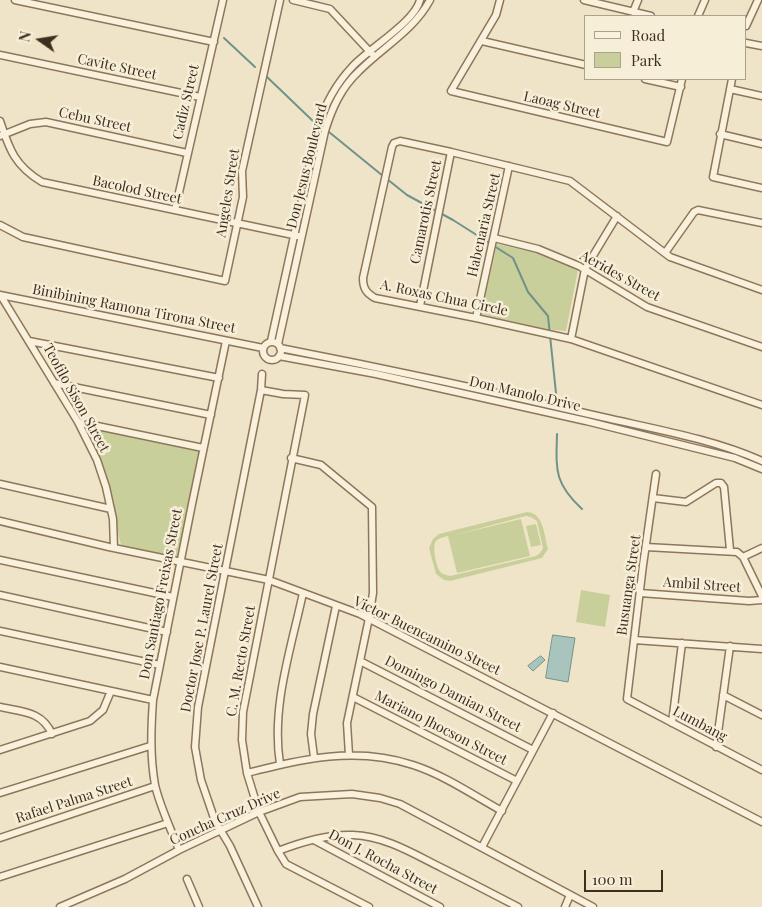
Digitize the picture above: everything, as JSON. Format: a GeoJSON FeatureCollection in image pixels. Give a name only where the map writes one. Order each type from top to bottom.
{"type":"FeatureCollection","features":[{"type":"Feature","properties":{"kind":"street"},"geometry":{"type":"LineString","coordinates":[[15,0],[214,42]]}},
{"type":"Feature","properties":{"kind":"street","name":"Cadiz Street"},"geometry":{"type":"LineString","coordinates":[[175,210],[223,0]]}},
{"type":"Feature","properties":{"kind":"street","name":"Angeles Street"},"geometry":{"type":"LineString","coordinates":[[0,225],[23,237],[225,281],[244,192],[242,171],[280,0]]}},
{"type":"Feature","properties":{"kind":"street"},"geometry":{"type":"LineString","coordinates":[[293,0],[330,9],[372,54]]}},
{"type":"Feature","properties":{"kind":"street"},"geometry":{"type":"LineString","coordinates":[[500,0],[496,15],[482,41],[584,65]]}},
{"type":"Feature","properties":{"kind":"street"},"geometry":{"type":"LineString","coordinates":[[584,0],[646,15]]}},
{"type":"Feature","properties":{"kind":"street"},"geometry":{"type":"LineString","coordinates":[[633,12],[638,0]]}},
{"type":"Feature","properties":{"kind":"street"},"geometry":{"type":"LineString","coordinates":[[698,15],[704,0]]}},
{"type":"Feature","properties":{"kind":"street"},"geometry":{"type":"LineString","coordinates":[[747,24],[758,0]]}},
{"type":"Feature","properties":{"kind":"street"},"geometry":{"type":"LineString","coordinates":[[420,1],[429,3]]}},
{"type":"Feature","properties":{"kind":"street","name":"Don Jesus Boulevard"},"geometry":{"type":"LineString","coordinates":[[271,342],[325,131],[334,105],[346,86],[372,54],[411,16],[420,1]]}},
{"type":"Feature","properties":{"kind":"street","name":"Don Jesus Boulevard"},"geometry":{"type":"LineString","coordinates":[[372,54],[418,20],[429,3]]}},
{"type":"Feature","properties":{"kind":"street","name":"Laoag Street"},"geometry":{"type":"LineString","coordinates":[[482,41],[451,91],[667,142],[680,87]]}},
{"type":"Feature","properties":{"kind":"street"},"geometry":{"type":"LineString","coordinates":[[747,43],[762,46]]}},
{"type":"Feature","properties":{"kind":"street","name":"Cavite Street"},"geometry":{"type":"LineString","coordinates":[[0,55],[200,97]]}},
{"type":"Feature","properties":{"kind":"street"},"geometry":{"type":"LineString","coordinates":[[649,80],[680,87],[682,80]]}},
{"type":"Feature","properties":{"kind":"street"},"geometry":{"type":"LineString","coordinates":[[732,80],[713,177],[762,188]]}},
{"type":"Feature","properties":{"kind":"street"},"geometry":{"type":"LineString","coordinates":[[730,89],[762,96]]}},
{"type":"Feature","properties":{"kind":"street","name":"Bacolod Street"},"geometry":{"type":"LineString","coordinates":[[0,121],[2,136],[12,154],[28,174],[42,182],[298,236]]}},
{"type":"Feature","properties":{"kind":"street","name":"Cebu Street"},"geometry":{"type":"LineString","coordinates":[[2,136],[30,124],[46,122],[187,153]]}},
{"type":"Feature","properties":{"kind":"street"},"geometry":{"type":"LineString","coordinates":[[720,134],[762,144]]}},
{"type":"Feature","properties":{"kind":"street","name":"A. Roxas Chua Circle"},"geometry":{"type":"LineString","coordinates":[[762,290],[670,257],[570,181],[400,141],[394,143],[392,147],[363,278],[363,284],[369,294],[375,298],[570,339],[762,405]]}},
{"type":"Feature","properties":{"kind":"street","name":"Camarotis Street"},"geometry":{"type":"LineString","coordinates":[[420,306],[452,152]]}},
{"type":"Feature","properties":{"kind":"street","name":"Habenaria Street"},"geometry":{"type":"LineString","coordinates":[[476,318],[510,166]]}},
{"type":"Feature","properties":{"kind":"street"},"geometry":{"type":"LineString","coordinates":[[665,253],[694,212],[698,210],[762,223]]}},
{"type":"Feature","properties":{"kind":"street"},"geometry":{"type":"LineString","coordinates":[[570,339],[585,269],[617,216]]}},
{"type":"Feature","properties":{"kind":"street","name":"Don Jesus Boulevard"},"geometry":{"type":"LineString","coordinates":[[279,346],[298,236]]}},
{"type":"Feature","properties":{"kind":"street","name":"Aerides Street"},"geometry":{"type":"LineString","coordinates":[[493,242],[538,249],[585,269],[641,304],[762,347]]}},
{"type":"Feature","properties":{"kind":"street","name":"Binibining Ramona Tirona Street"},"geometry":{"type":"LineString","coordinates":[[1,296],[263,348]]}},
{"type":"Feature","properties":{"kind":"street","name":"Teofilo Sison Street"},"geometry":{"type":"LineString","coordinates":[[1,296],[78,422],[100,468],[111,510],[114,548]]}},
{"type":"Feature","properties":{"kind":"street"},"geometry":{"type":"LineString","coordinates":[[30,341],[219,378]]}},
{"type":"Feature","properties":{"kind":"street","name":"Don Santiago Freixas Street"},"geometry":{"type":"LineString","coordinates":[[179,850],[156,786],[150,746],[153,700],[226,341]]}},
{"type":"Feature","properties":{"kind":"street"},"geometry":{"type":"LineString","coordinates":[[271,342],[279,346],[279,356],[275,359],[270,360],[263,353],[265,345],[271,342]]}},
{"type":"Feature","properties":{"kind":"street","name":"Don Manolo Drive"},"geometry":{"type":"LineString","coordinates":[[279,346],[500,393],[652,429],[738,451],[761,464]]}},
{"type":"Feature","properties":{"kind":"street","name":"Don Manolo Drive"},"geometry":{"type":"LineString","coordinates":[[279,356],[498,401],[761,464]]}},
{"type":"Feature","properties":{"kind":"street","name":"Doctor Jose P. Laurel Street"},"geometry":{"type":"LineString","coordinates":[[258,907],[222,831],[215,821],[201,780],[195,747],[198,707],[261,390],[262,374]]}},
{"type":"Feature","properties":{"kind":"street"},"geometry":{"type":"LineString","coordinates":[[417,384],[419,376]]}},
{"type":"Feature","properties":{"kind":"street"},"geometry":{"type":"LineString","coordinates":[[54,382],[211,415]]}},
{"type":"Feature","properties":{"kind":"street","name":"C. M. Recto Street"},"geometry":{"type":"LineString","coordinates":[[261,390],[282,394],[305,395],[291,458],[243,712],[242,740],[247,773],[259,812],[286,864],[368,907]]}},
{"type":"Feature","properties":{"kind":"street"},"geometry":{"type":"LineString","coordinates":[[498,401],[500,393]]}},
{"type":"Feature","properties":{"kind":"street"},"geometry":{"type":"LineString","coordinates":[[78,422],[203,448]]}},
{"type":"Feature","properties":{"kind":"street"},"geometry":{"type":"LineString","coordinates":[[648,436],[652,429]]}},
{"type":"Feature","properties":{"kind":"street"},"geometry":{"type":"LineString","coordinates":[[291,458],[321,465],[372,507],[373,593],[348,723],[349,755]]}},
{"type":"Feature","properties":{"kind":"street","name":"Busuanga Street"},"geometry":{"type":"LineString","coordinates":[[626,699],[656,474]]}},
{"type":"Feature","properties":{"kind":"street"},"geometry":{"type":"LineString","coordinates":[[653,498],[686,502],[716,483],[721,483],[724,488],[730,550]]}},
{"type":"Feature","properties":{"kind":"street"},"geometry":{"type":"LineString","coordinates":[[0,484],[111,510]]}},
{"type":"Feature","properties":{"kind":"street","name":"Victor Buencamino Street"},"geometry":{"type":"LineString","coordinates":[[0,521],[114,548],[269,580],[369,618],[762,822]]}},
{"type":"Feature","properties":{"kind":"street"},"geometry":{"type":"LineString","coordinates":[[646,547],[730,550],[737,552],[743,557],[762,596]]}},
{"type":"Feature","properties":{"kind":"street"},"geometry":{"type":"LineString","coordinates":[[743,557],[762,548]]}},
{"type":"Feature","properties":{"kind":"street"},"geometry":{"type":"LineString","coordinates":[[0,560],[173,597]]}},
{"type":"Feature","properties":{"kind":"street"},"geometry":{"type":"LineString","coordinates":[[280,764],[277,734],[280,699],[303,593]]}},
{"type":"Feature","properties":{"kind":"street","name":"Ambil Street"},"geometry":{"type":"LineString","coordinates":[[640,593],[749,601],[762,600]]}},
{"type":"Feature","properties":{"kind":"street"},"geometry":{"type":"LineString","coordinates":[[0,595],[167,632]]}},
{"type":"Feature","properties":{"kind":"street"},"geometry":{"type":"LineString","coordinates":[[314,757],[311,734],[313,714],[336,606]]}},
{"type":"Feature","properties":{"kind":"street"},"geometry":{"type":"LineString","coordinates":[[0,631],[160,665]]}},
{"type":"Feature","properties":{"kind":"street"},"geometry":{"type":"LineString","coordinates":[[634,640],[762,649]]}},
{"type":"Feature","properties":{"kind":"street"},"geometry":{"type":"LineString","coordinates":[[672,723],[682,643]]}},
{"type":"Feature","properties":{"kind":"street"},"geometry":{"type":"LineString","coordinates":[[716,747],[730,646]]}},
{"type":"Feature","properties":{"kind":"street","name":"Domingo Damian Street"},"geometry":{"type":"LineString","coordinates":[[360,661],[533,750]]}},
{"type":"Feature","properties":{"kind":"street"},"geometry":{"type":"LineString","coordinates":[[0,667],[153,700]]}},
{"type":"Feature","properties":{"kind":"street"},"geometry":{"type":"LineString","coordinates":[[0,750],[90,722],[103,710],[111,691]]}},
{"type":"Feature","properties":{"kind":"street"},"geometry":{"type":"LineString","coordinates":[[724,695],[762,715]]}},
{"type":"Feature","properties":{"kind":"street","name":"Mariano Jhocson Street"},"geometry":{"type":"LineString","coordinates":[[353,697],[517,781]]}},
{"type":"Feature","properties":{"kind":"street","name":"Lumbang"},"geometry":{"type":"LineString","coordinates":[[626,699],[762,770]]}},
{"type":"Feature","properties":{"kind":"street"},"geometry":{"type":"LineString","coordinates":[[0,707],[38,716],[46,722],[52,734]]}},
{"type":"Feature","properties":{"kind":"street"},"geometry":{"type":"LineString","coordinates":[[482,847],[553,713]]}},
{"type":"Feature","properties":{"kind":"street"},"geometry":{"type":"LineString","coordinates":[[0,793],[150,746]]}},
{"type":"Feature","properties":{"kind":"street"},"geometry":{"type":"LineString","coordinates":[[247,773],[314,757],[349,755],[383,758],[413,765],[446,780],[502,811]]}},
{"type":"Feature","properties":{"kind":"street","name":"Rafael Palma Street"},"geometry":{"type":"LineString","coordinates":[[0,838],[156,786]]}},
{"type":"Feature","properties":{"kind":"street","name":"Concha Cruz Drive"},"geometry":{"type":"LineString","coordinates":[[60,907],[125,879],[179,850],[259,812],[300,797],[352,794],[369,796],[400,804],[593,907]]}},
{"type":"Feature","properties":{"kind":"street"},"geometry":{"type":"LineString","coordinates":[[0,877],[168,823]]}},
{"type":"Feature","properties":{"kind":"street"},"geometry":{"type":"LineString","coordinates":[[278,850],[298,843],[338,835],[355,835],[377,839],[401,847],[518,907]]}},
{"type":"Feature","properties":{"kind":"street","name":"Don J. Rocha Street"},"geometry":{"type":"LineString","coordinates":[[314,840],[440,907]]}},
{"type":"Feature","properties":{"kind":"street"},"geometry":{"type":"LineString","coordinates":[[187,879],[199,907]]}},
{"type":"Feature","properties":{"kind":"street"},"geometry":{"type":"LineString","coordinates":[[565,907],[570,895]]}},
{"type":"Feature","properties":{"kind":"green space"},"geometry":{"type":"Polygon","coordinates":[[[497,244],[534,252],[578,270],[566,331],[545,329],[481,314],[497,244]]]}},
{"type":"Feature","properties":{"kind":"green space"},"geometry":{"type":"Polygon","coordinates":[[[85,427],[202,449],[178,558],[121,545],[105,479],[85,427]]]}},
{"type":"Feature","properties":{"kind":"green space"},"geometry":{"type":"Polygon","coordinates":[[[527,512],[533,513],[540,520],[548,549],[542,558],[450,581],[444,580],[436,574],[429,548],[433,539],[439,534],[527,512]],[[526,516],[455,535],[521,519],[530,556],[457,573],[448,536],[436,541],[434,547],[439,570],[450,576],[536,556],[543,548],[537,521],[526,516]]]}},
{"type":"Feature","properties":{"kind":"green space"},"geometry":{"type":"Polygon","coordinates":[[[536,524],[541,545],[531,547],[526,526],[536,524]]]}},
{"type":"Feature","properties":{"kind":"green space"},"geometry":{"type":"Polygon","coordinates":[[[581,590],[610,595],[605,627],[576,622],[581,590]]]}},
{"type":"Feature","properties":{"kind":"water"},"geometry":{"type":"Polygon","coordinates":[[[553,635],[575,638],[568,682],[546,678],[553,635]]]}},
{"type":"Feature","properties":{"kind":"water"},"geometry":{"type":"Polygon","coordinates":[[[541,656],[545,660],[533,671],[528,666],[541,656]]]}},
{"type":"Feature","properties":{"kind":"waterway"},"geometry":{"type":"LineString","coordinates":[[224,38],[255,67]]}},
{"type":"Feature","properties":{"kind":"waterway"},"geometry":{"type":"LineString","coordinates":[[266,76],[315,123]]}},
{"type":"Feature","properties":{"kind":"waterway"},"geometry":{"type":"LineString","coordinates":[[329,132],[383,176]]}},
{"type":"Feature","properties":{"kind":"waterway"},"geometry":{"type":"LineString","coordinates":[[387,179],[407,195],[453,220],[513,258],[528,292],[548,316],[557,403]]}},
{"type":"Feature","properties":{"kind":"waterway"},"geometry":{"type":"LineString","coordinates":[[557,434],[557,467],[559,475],[566,491],[582,509]]}}]}
